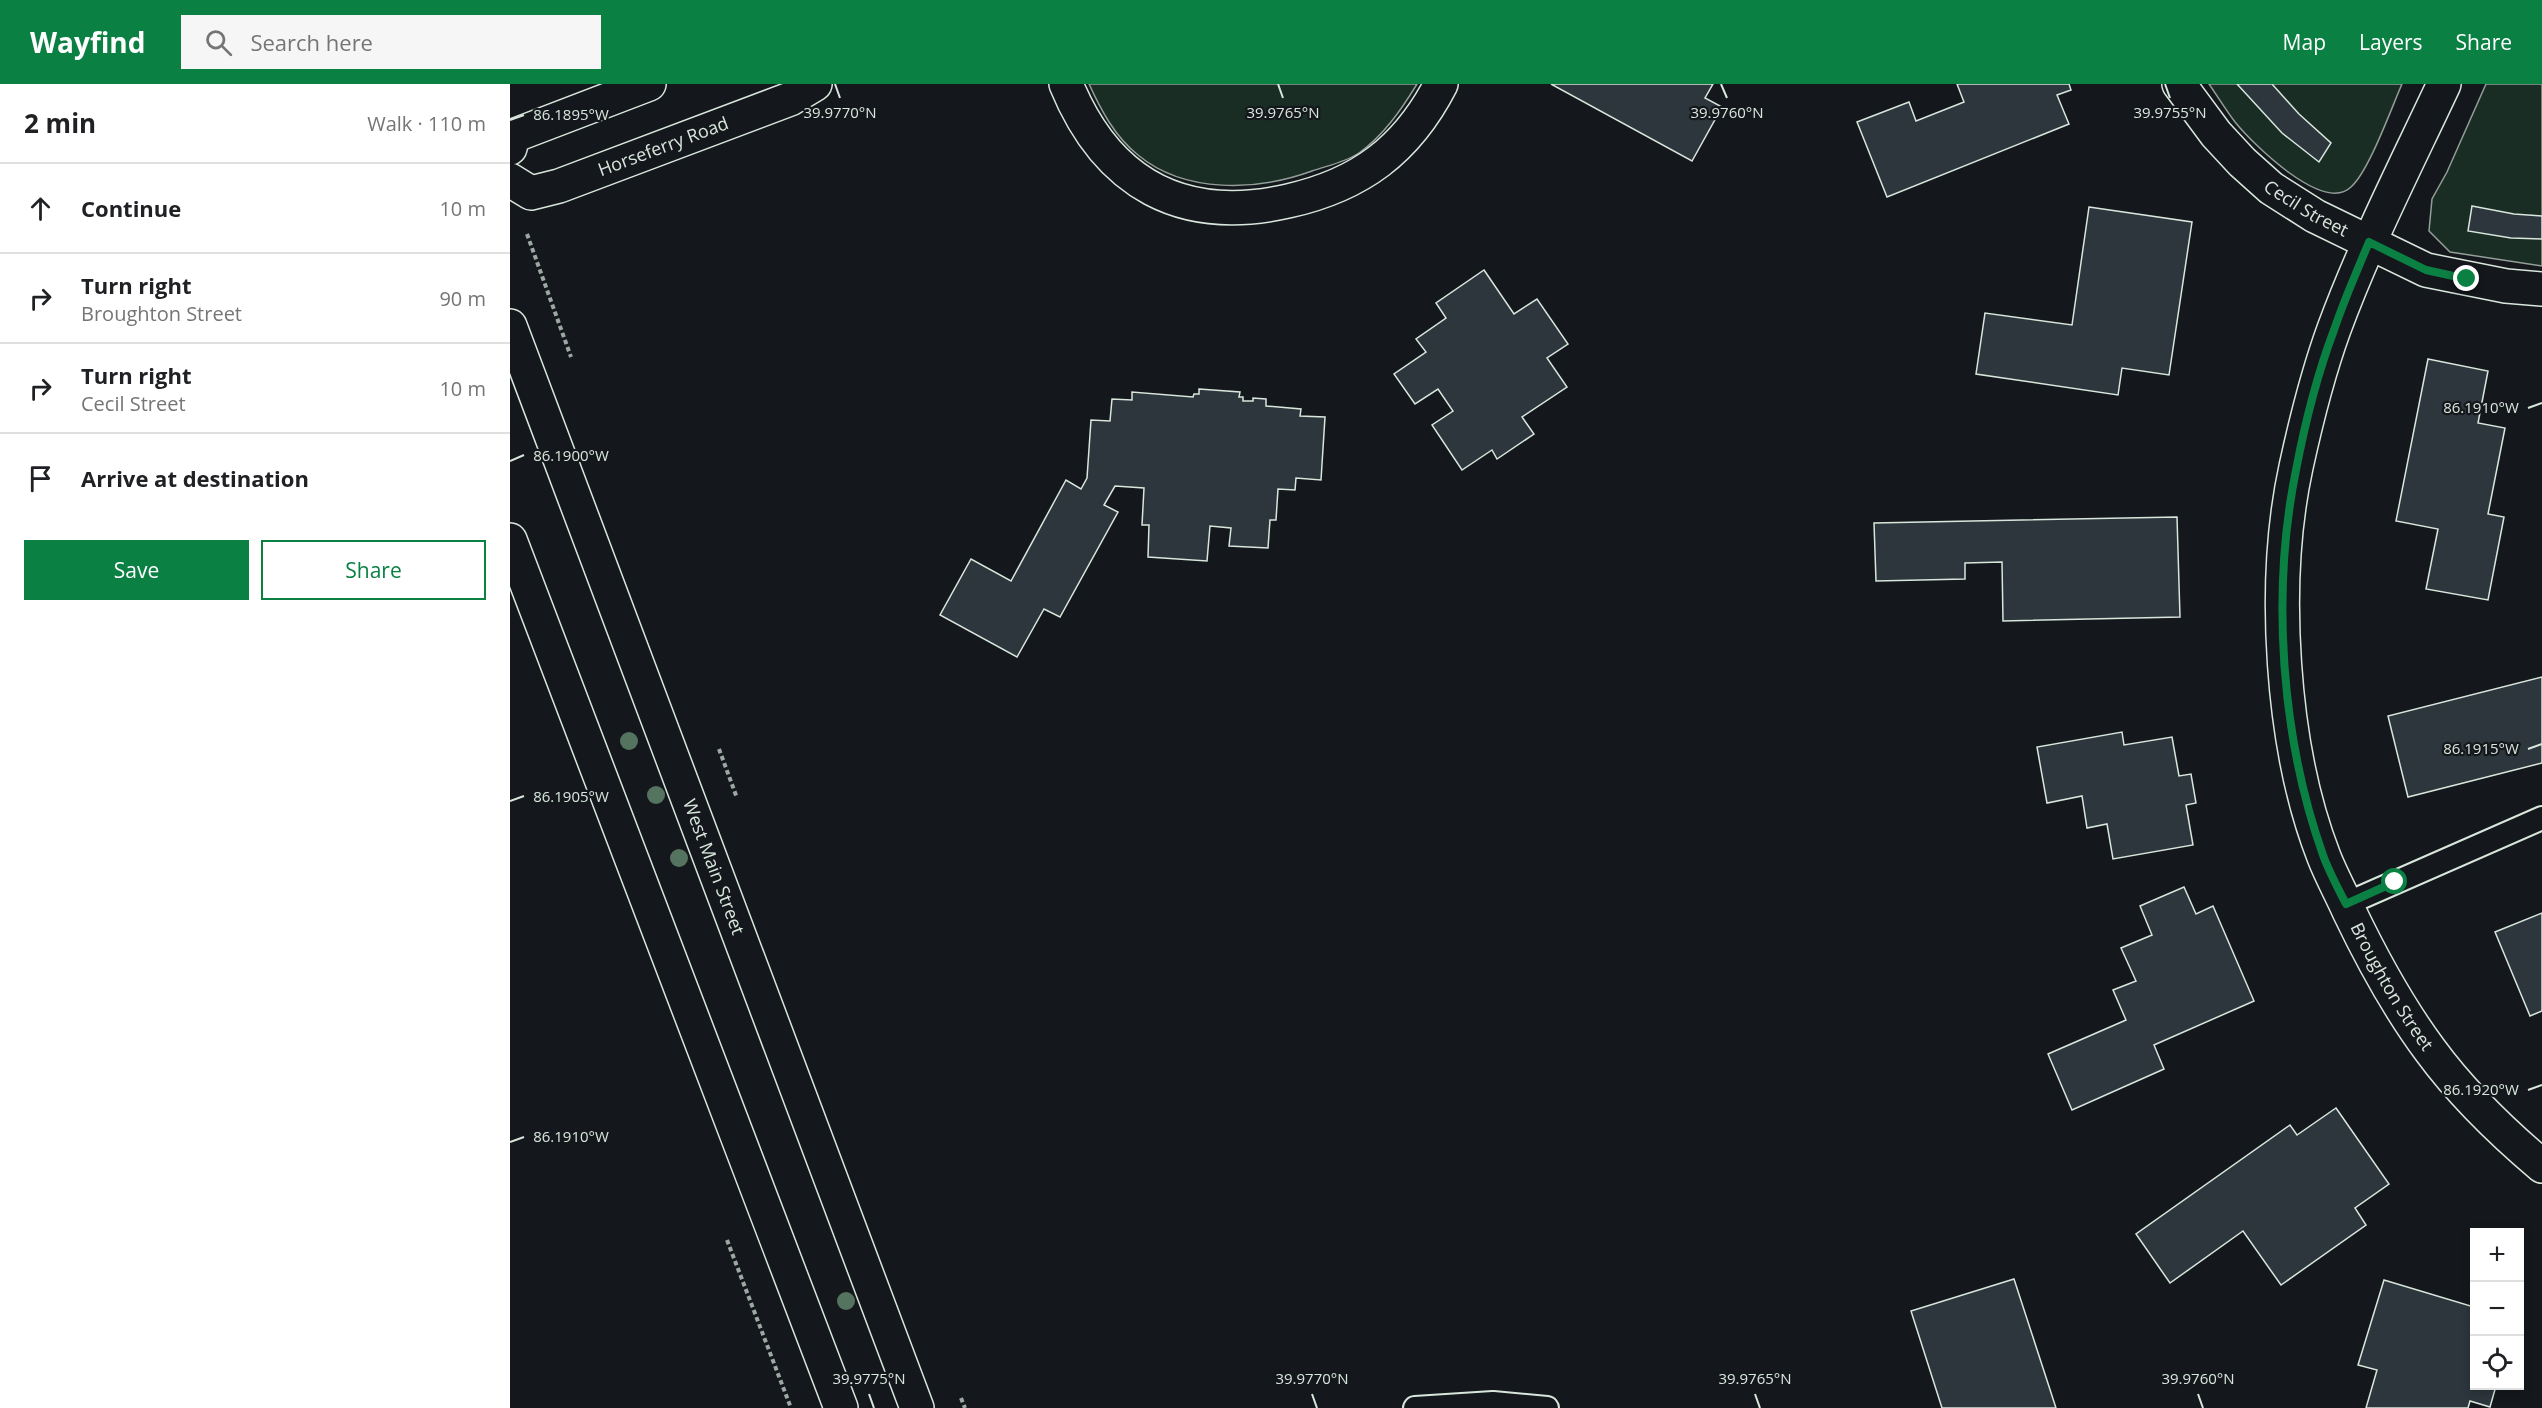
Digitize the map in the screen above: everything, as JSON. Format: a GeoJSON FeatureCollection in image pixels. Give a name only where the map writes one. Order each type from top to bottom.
{"type":"FeatureCollection","features":[{"type":"Feature","properties":{"kind":"street"},"geometry":{"type":"LineString","coordinates":[[510,148],[513,136],[649,84]]}},
{"type":"Feature","properties":{"kind":"street","name":"Horseferry Road"},"geometry":{"type":"LineString","coordinates":[[510,180],[531,192],[559,186],[790,99],[815,84]]}},
{"type":"Feature","properties":{"kind":"street"},"geometry":{"type":"LineString","coordinates":[[1066,84],[1077,110],[1092,135],[1110,158],[1130,175],[1179,201],[1204,207],[1238,209],[1269,206],[1313,196],[1346,183],[1371,169],[1404,139],[1427,110],[1441,84]]}},
{"type":"Feature","properties":{"kind":"street","name":"Cecil Street"},"geometry":{"type":"LineString","coordinates":[[2180,84],[2216,134],[2242,162],[2271,188],[2315,216],[2426,270],[2506,286],[2542,290]]}},
{"type":"Feature","properties":{"kind":"street","name":"Broughton Street"},"geometry":{"type":"LineString","coordinates":[[2444,84],[2369,242],[2333,331],[2307,422],[2287,522],[2282,580],[2284,645],[2295,746],[2323,856],[2368,950],[2395,998],[2431,1052],[2517,1145],[2542,1166]]}},
{"type":"Feature","properties":{"kind":"street","name":"West Main Street"},"geometry":{"type":"LineString","coordinates":[[510,326],[917,1408]]}},
{"type":"Feature","properties":{"kind":"street"},"geometry":{"type":"LineString","coordinates":[[510,540],[841,1408]]}},
{"type":"Feature","properties":{"kind":"lane"},"geometry":{"type":"LineString","coordinates":[[2346,904],[2542,818]]}},
{"type":"Feature","properties":{"kind":"lane"},"geometry":{"type":"LineString","coordinates":[[1415,1408],[1493,1403],[1547,1408]]}},
{"type":"Feature","properties":{"kind":"green space"},"geometry":{"type":"Polygon","coordinates":[[[1089,84],[1417,84],[1384,130],[1354,156],[1291,178],[1245,185],[1222,185],[1177,177],[1157,168],[1138,155],[1122,140],[1104,113],[1089,84]]]}},
{"type":"Feature","properties":{"kind":"green space"},"geometry":{"type":"Polygon","coordinates":[[[2209,84],[2402,84],[2365,168],[2351,187],[2339,193],[2323,191],[2306,184],[2272,159],[2235,122],[2209,84]]]}},
{"type":"Feature","properties":{"kind":"green space"},"geometry":{"type":"Polygon","coordinates":[[[2486,84],[2542,84],[2542,266],[2450,252],[2429,231],[2432,199],[2447,172],[2486,84]]]}},
{"type":"Feature","properties":{"kind":"building"},"geometry":{"type":"Polygon","coordinates":[[[1551,84],[1713,84],[1705,98],[1722,107],[1692,161],[1551,84]]]}},
{"type":"Feature","properties":{"kind":"building"},"geometry":{"type":"Polygon","coordinates":[[[1957,84],[2069,84],[2071,90],[2057,95],[2069,124],[1887,197],[1857,122],[1909,102],[1916,121],[1964,102],[1957,84]]]}},
{"type":"Feature","properties":{"kind":"building"},"geometry":{"type":"Polygon","coordinates":[[[2237,84],[2272,84],[2299,114],[2331,143],[2319,162],[2282,133],[2237,84]]]}},
{"type":"Feature","properties":{"kind":"building"},"geometry":{"type":"Polygon","coordinates":[[[2472,206],[2514,214],[2542,216],[2542,239],[2511,238],[2468,231],[2472,206]]]}},
{"type":"Feature","properties":{"kind":"building"},"geometry":{"type":"Polygon","coordinates":[[[2089,207],[2192,222],[2169,375],[2122,368],[2118,395],[1976,374],[1985,313],[2072,325],[2089,207]]]}},
{"type":"Feature","properties":{"kind":"building"},"geometry":{"type":"Polygon","coordinates":[[[1484,270],[1514,314],[1537,299],[1568,344],[1547,358],[1567,387],[1522,417],[1534,434],[1497,459],[1492,450],[1462,470],[1432,425],[1453,411],[1438,389],[1415,404],[1394,374],[1426,352],[1416,339],[1446,318],[1436,303],[1484,270]]]}},
{"type":"Feature","properties":{"kind":"building"},"geometry":{"type":"Polygon","coordinates":[[[2428,359],[2488,371],[2478,423],[2505,428],[2488,514],[2504,517],[2488,600],[2426,589],[2438,529],[2396,521],[2428,359]]]}},
{"type":"Feature","properties":{"kind":"building"},"geometry":{"type":"Polygon","coordinates":[[[1199,389],[1240,392],[1239,397],[1243,397],[1243,401],[1253,401],[1253,398],[1266,399],[1266,406],[1301,409],[1300,416],[1325,417],[1321,480],[1296,478],[1295,490],[1278,489],[1276,520],[1270,520],[1268,548],[1229,546],[1231,528],[1210,526],[1207,561],[1148,557],[1149,525],[1142,525],[1144,488],[1115,486],[1104,505],[1118,512],[1060,617],[1044,609],[1017,657],[940,615],[971,559],[1011,581],[1066,480],[1081,489],[1087,478],[1091,420],[1110,421],[1112,399],[1132,400],[1132,392],[1193,397],[1194,394],[1199,394],[1199,389]]]}},
{"type":"Feature","properties":{"kind":"building"},"geometry":{"type":"Polygon","coordinates":[[[2177,517],[2180,617],[2003,621],[2002,562],[1965,563],[1965,579],[1876,581],[1874,523],[2177,517]]]}},
{"type":"Feature","properties":{"kind":"building"},"geometry":{"type":"Polygon","coordinates":[[[2542,677],[2542,763],[2408,797],[2388,716],[2542,677]]]}},
{"type":"Feature","properties":{"kind":"building"},"geometry":{"type":"Polygon","coordinates":[[[2122,732],[2124,745],[2172,737],[2179,776],[2191,774],[2196,803],[2186,805],[2193,845],[2113,859],[2107,824],[2087,828],[2082,796],[2047,803],[2037,747],[2122,732]]]}},
{"type":"Feature","properties":{"kind":"building"},"geometry":{"type":"Polygon","coordinates":[[[2184,887],[2196,914],[2213,906],[2254,1001],[2154,1045],[2164,1069],[2072,1110],[2048,1054],[2126,1020],[2113,990],[2136,981],[2121,948],[2152,935],[2140,906],[2184,887]]]}},
{"type":"Feature","properties":{"kind":"building"},"geometry":{"type":"Polygon","coordinates":[[[2542,913],[2542,1011],[2530,1016],[2495,932],[2542,913]]]}},
{"type":"Feature","properties":{"kind":"building"},"geometry":{"type":"Polygon","coordinates":[[[2336,1108],[2389,1184],[2355,1208],[2366,1225],[2281,1285],[2243,1231],[2170,1283],[2136,1234],[2290,1125],[2297,1135],[2336,1108]]]}},
{"type":"Feature","properties":{"kind":"building"},"geometry":{"type":"Polygon","coordinates":[[[2014,1279],[2056,1408],[1942,1408],[1911,1311],[2014,1279]]]}},
{"type":"Feature","properties":{"kind":"building"},"geometry":{"type":"Polygon","coordinates":[[[2384,1280],[2470,1306],[2470,1390],[2495,1390],[2490,1407],[2470,1401],[2468,1408],[2366,1408],[2377,1370],[2358,1365],[2384,1280]]]}},
{"type":"Feature","properties":{"kind":"route"},"geometry":{"type":"LineString","coordinates":[[2395,882],[2346,904],[2323,856],[2295,746],[2288,692],[2282,580],[2287,522],[2307,422],[2333,331],[2369,242],[2426,270],[2467,279]]}}]}
